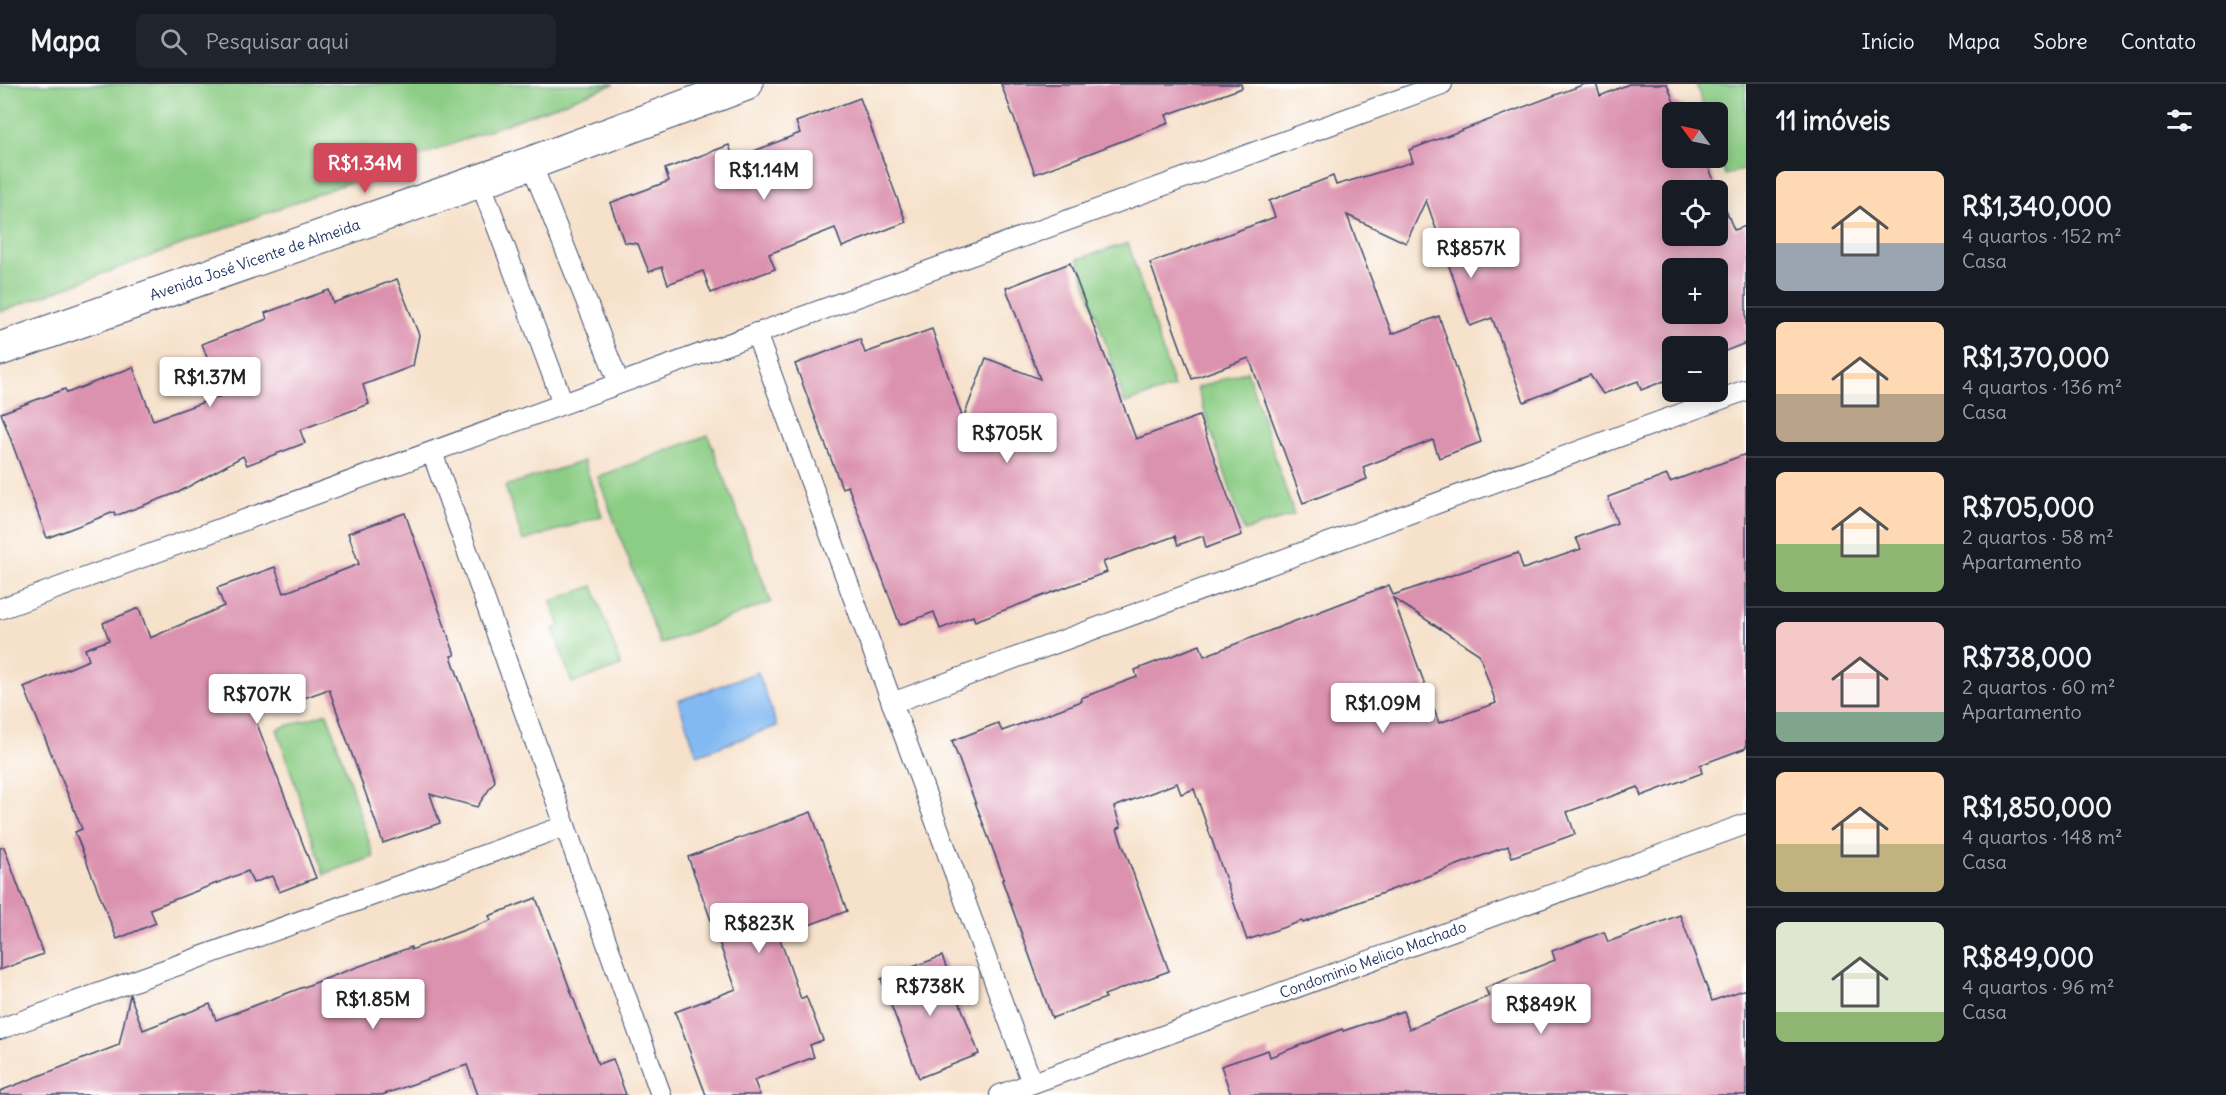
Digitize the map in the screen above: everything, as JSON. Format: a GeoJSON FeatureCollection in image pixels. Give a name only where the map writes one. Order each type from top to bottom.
{"type":"FeatureCollection","features":[{"type":"Feature","properties":{"kind":"street","name":"Avenida José Vicente de Almeida"},"geometry":{"type":"LineString","coordinates":[[0,349],[531,163],[746,84]]}},
{"type":"Feature","properties":{"kind":"lane"},"geometry":{"type":"LineString","coordinates":[[0,609],[1442,84]]}},
{"type":"Feature","properties":{"kind":"lane"},"geometry":{"type":"LineString","coordinates":[[531,163],[619,382]]}},
{"type":"Feature","properties":{"kind":"lane"},"geometry":{"type":"LineString","coordinates":[[480,181],[563,403]]}},
{"type":"Feature","properties":{"kind":"lane"},"geometry":{"type":"LineString","coordinates":[[756,333],[1032,1083]]}},
{"type":"Feature","properties":{"kind":"lane"},"geometry":{"type":"LineString","coordinates":[[892,703],[1746,390]]}},
{"type":"Feature","properties":{"kind":"lane"},"geometry":{"type":"LineString","coordinates":[[432,452],[661,1095]]}},
{"type":"Feature","properties":{"kind":"lane","name":"Condominio Melicio Machado"},"geometry":{"type":"LineString","coordinates":[[1000,1095],[1746,824]]}},
{"type":"Feature","properties":{"kind":"lane"},"geometry":{"type":"LineString","coordinates":[[0,1029],[565,826]]}},
{"type":"Feature","properties":{"kind":"green space"},"geometry":{"type":"Polygon","coordinates":[[[0,84],[614,84],[0,312],[0,84]]]}},
{"type":"Feature","properties":{"kind":"green space"},"geometry":{"type":"Polygon","coordinates":[[[1696,84],[1746,84],[1746,168],[1725,175],[1723,168],[1728,168],[1728,102],[1702,102],[1696,84]]]}},
{"type":"Feature","properties":{"kind":"green space"},"geometry":{"type":"Polygon","coordinates":[[[1128,243],[1174,387],[1125,403],[1078,259],[1128,243]]]}},
{"type":"Feature","properties":{"kind":"green space"},"geometry":{"type":"Polygon","coordinates":[[[1247,371],[1294,515],[1244,531],[1197,388],[1247,371]]]}},
{"type":"Feature","properties":{"kind":"green space"},"geometry":{"type":"Polygon","coordinates":[[[708,435],[771,602],[660,644],[598,477],[708,435]]]}},
{"type":"Feature","properties":{"kind":"green space"},"geometry":{"type":"Polygon","coordinates":[[[584,461],[602,516],[523,541],[505,486],[584,461]]]}},
{"type":"Feature","properties":{"kind":"green space"},"geometry":{"type":"Polygon","coordinates":[[[593,586],[621,666],[572,683],[553,629],[560,627],[551,601],[593,586]]]}},
{"type":"Feature","properties":{"kind":"green space"},"geometry":{"type":"Polygon","coordinates":[[[327,713],[374,857],[324,874],[277,729],[327,713]]]}},
{"type":"Feature","properties":{"kind":"water"},"geometry":{"type":"Polygon","coordinates":[[[758,672],[777,726],[697,755],[678,701],[758,672]]]}},
{"type":"Feature","properties":{"kind":"building"},"geometry":{"type":"Polygon","coordinates":[[[1001,84],[1241,84],[1242,88],[1166,115],[1169,123],[1035,174],[1001,84]]]}},
{"type":"Feature","properties":{"kind":"building"},"geometry":{"type":"Polygon","coordinates":[[[1585,84],[1596,84],[1600,96],[1629,84],[1667,84],[1674,102],[1662,102],[1662,168],[1709,168],[1714,180],[1662,180],[1662,246],[1728,246],[1728,215],[1734,230],[1746,226],[1746,343],[1728,350],[1728,336],[1662,336],[1662,382],[1641,390],[1638,381],[1603,394],[1590,375],[1524,402],[1492,318],[1470,326],[1426,200],[1406,243],[1347,215],[1392,334],[1439,316],[1481,442],[1439,458],[1433,440],[1363,467],[1367,479],[1303,503],[1249,358],[1192,379],[1150,263],[1275,217],[1269,201],[1333,176],[1336,185],[1413,162],[1409,150],[1585,84]]]}},
{"type":"Feature","properties":{"kind":"building"},"geometry":{"type":"Polygon","coordinates":[[[860,98],[906,222],[842,247],[835,228],[769,254],[775,269],[711,293],[703,271],[668,284],[662,267],[649,272],[638,244],[624,242],[610,203],[669,181],[665,169],[729,145],[734,159],[800,133],[796,122],[860,98]]]}},
{"type":"Feature","properties":{"kind":"building"},"geometry":{"type":"Polygon","coordinates":[[[1070,263],[1136,439],[1199,416],[1242,535],[1206,548],[1203,536],[1178,545],[1175,536],[1103,562],[1107,572],[975,621],[973,616],[940,629],[934,612],[900,625],[848,486],[842,488],[795,364],[860,339],[865,353],[932,329],[963,419],[986,358],[1040,379],[1006,288],[1070,263]]]}},
{"type":"Feature","properties":{"kind":"building"},"geometry":{"type":"Polygon","coordinates":[[[397,279],[419,335],[413,366],[363,385],[369,404],[300,430],[305,443],[247,465],[243,456],[179,492],[115,516],[114,512],[47,538],[1,413],[65,389],[67,393],[133,367],[153,420],[221,396],[202,344],[267,319],[265,313],[329,290],[333,303],[397,279]]]}},
{"type":"Feature","properties":{"kind":"building"},"geometry":{"type":"Polygon","coordinates":[[[1746,454],[1746,748],[1700,765],[1702,773],[1641,796],[1638,787],[1567,812],[1575,834],[1512,857],[1508,846],[1303,923],[1302,921],[1247,940],[1194,789],[1181,794],[1177,783],[1114,807],[1121,827],[1117,829],[1169,971],[1104,995],[1106,998],[1052,1018],[1002,880],[1004,879],[952,741],[998,723],[1002,731],[1082,701],[1081,698],[1137,677],[1135,670],[1200,645],[1204,656],[1389,585],[1393,595],[1518,553],[1523,569],[1581,549],[1576,538],[1617,523],[1608,497],[1667,475],[1670,482],[1746,454]],[[1393,598],[1439,723],[1496,703],[1479,654],[1393,598]]]}},
{"type":"Feature","properties":{"kind":"building"},"geometry":{"type":"Polygon","coordinates":[[[405,513],[455,655],[451,656],[495,781],[477,807],[430,794],[440,823],[383,843],[329,689],[254,716],[316,878],[279,892],[272,876],[253,883],[248,871],[150,909],[156,923],[117,939],[75,832],[82,829],[24,687],[89,660],[85,649],[109,640],[103,623],[139,608],[150,638],[224,606],[217,588],[275,567],[284,593],[359,564],[348,533],[405,513]]]}},
{"type":"Feature","properties":{"kind":"building"},"geometry":{"type":"Polygon","coordinates":[[[811,812],[847,911],[779,936],[801,999],[806,996],[823,1040],[810,1045],[814,1057],[754,1080],[760,1095],[706,1095],[675,1012],[736,989],[688,857],[811,812]]]}},
{"type":"Feature","properties":{"kind":"building"},"geometry":{"type":"Polygon","coordinates":[[[4,847],[43,954],[0,970],[0,848],[4,847]]]}},
{"type":"Feature","properties":{"kind":"building"},"geometry":{"type":"Polygon","coordinates":[[[536,898],[598,1064],[613,1059],[626,1095],[478,1095],[467,1065],[382,1095],[0,1095],[0,1091],[119,1045],[130,995],[143,1030],[210,1004],[216,1020],[411,947],[411,950],[491,920],[489,916],[536,898]]]}},
{"type":"Feature","properties":{"kind":"building"},"geometry":{"type":"Polygon","coordinates":[[[1680,915],[1712,1001],[1746,989],[1746,1095],[1231,1095],[1221,1066],[1268,1050],[1270,1057],[1342,1029],[1343,1031],[1403,1011],[1409,1029],[1489,996],[1485,988],[1555,960],[1552,951],[1604,932],[1608,942],[1680,915]]]}},
{"type":"Feature","properties":{"kind":"building"},"geometry":{"type":"Polygon","coordinates":[[[942,956],[979,1054],[919,1078],[881,979],[942,956]]]}}]}
